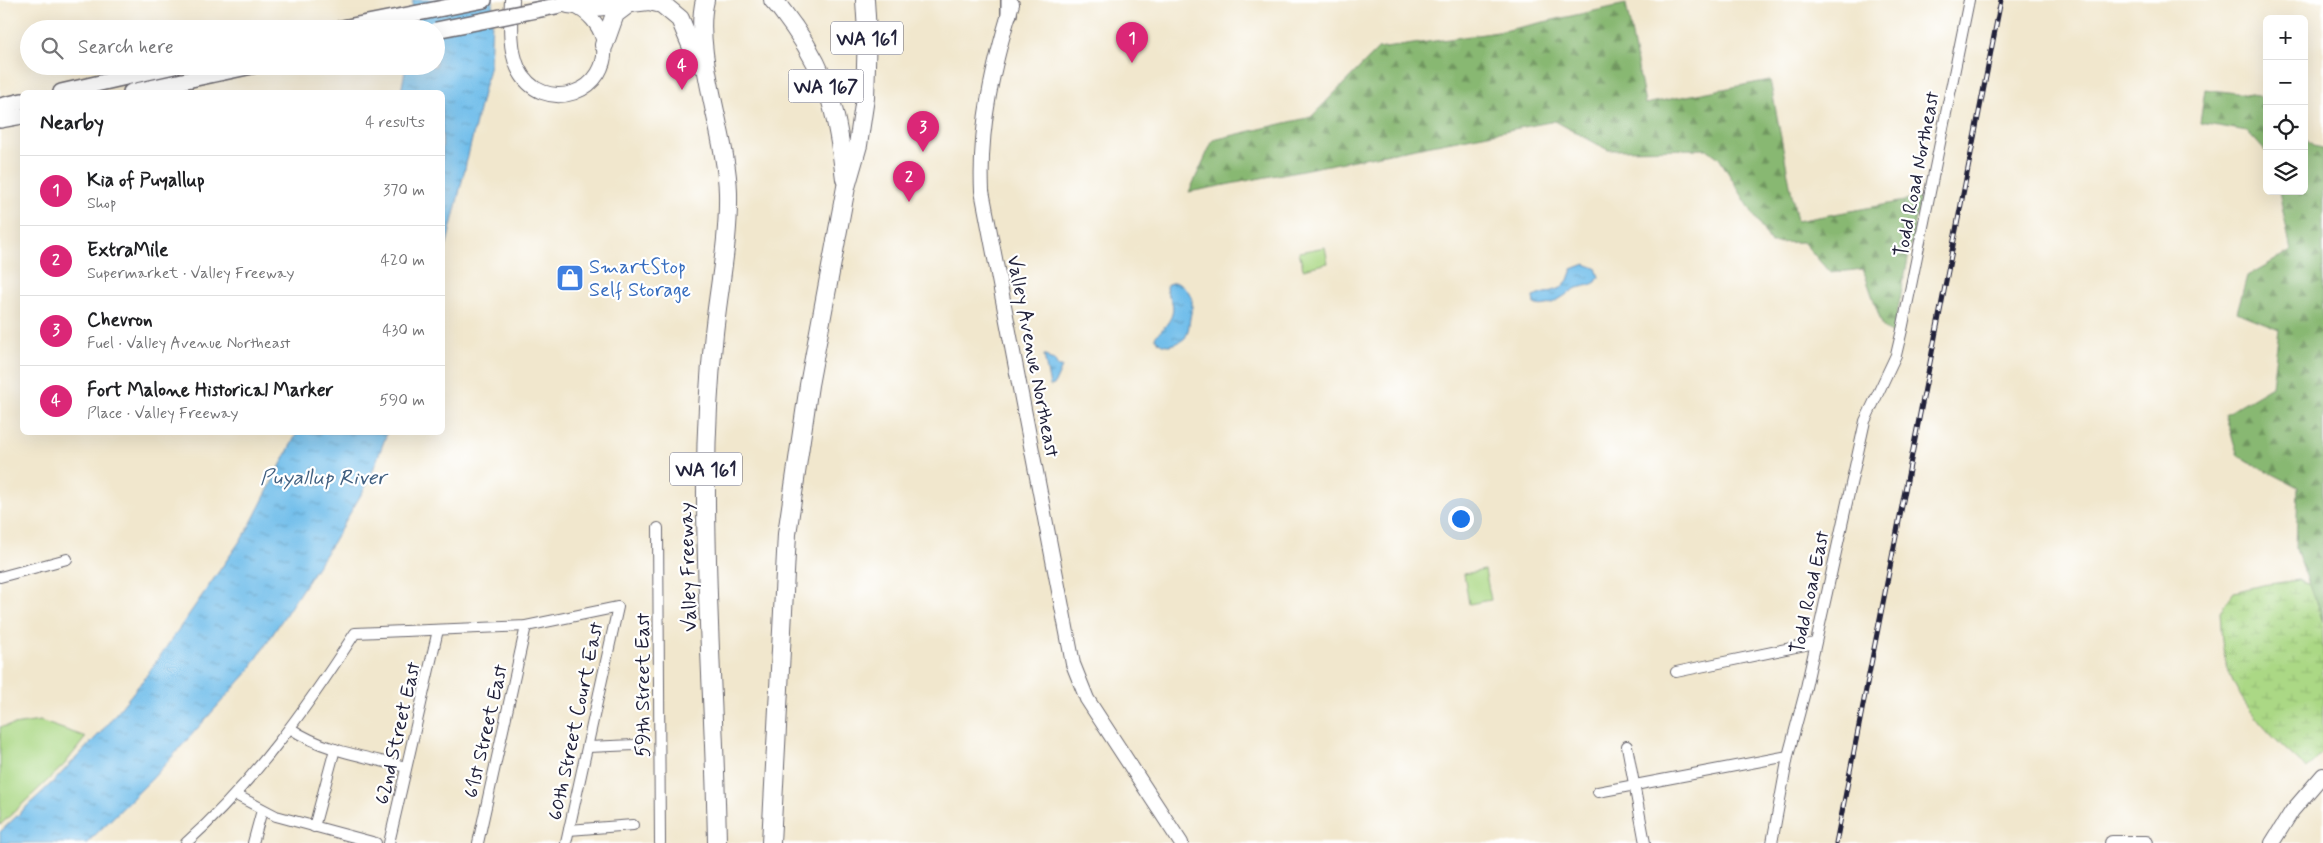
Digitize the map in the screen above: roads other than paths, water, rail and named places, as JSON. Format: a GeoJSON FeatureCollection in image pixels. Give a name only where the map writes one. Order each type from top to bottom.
{"type":"FeatureCollection","features":[{"type":"Feature","properties":{"kind":"highway"},"geometry":{"type":"LineString","coordinates":[[565,4],[595,7],[649,0],[662,4],[680,19],[693,46],[716,112]]}},
{"type":"Feature","properties":{"kind":"highway","name":"WA 161"},"geometry":{"type":"LineString","coordinates":[[705,0],[702,10],[703,32],[707,67],[716,112]]}},
{"type":"Feature","properties":{"kind":"highway","name":"WA 167"},"geometry":{"type":"LineString","coordinates":[[773,0],[807,46],[823,75],[839,127],[846,186]]}},
{"type":"Feature","properties":{"kind":"highway","name":"WA 161"},"geometry":{"type":"LineString","coordinates":[[770,843],[787,534],[808,385],[846,186],[858,145],[865,98],[867,32],[864,0]]}},
{"type":"Feature","properties":{"kind":"highway"},"geometry":{"type":"LineString","coordinates":[[604,45],[612,19],[620,9],[631,2]]}},
{"type":"Feature","properties":{"kind":"highway","name":"Valley Freeway"},"geometry":{"type":"LineString","coordinates":[[716,112],[726,160],[728,193],[727,236],[714,333],[709,392],[706,478],[717,843]]}},
{"type":"Feature","properties":{"kind":"main road"},"geometry":{"type":"LineString","coordinates":[[383,20],[484,0]]}},
{"type":"Feature","properties":{"kind":"main road"},"geometry":{"type":"LineString","coordinates":[[512,0],[512,37],[516,61],[526,80],[543,92],[564,95],[584,88],[594,78],[602,66],[604,45],[602,34],[594,20],[586,13],[565,4]]}},
{"type":"Feature","properties":{"kind":"main road"},"geometry":{"type":"LineString","coordinates":[[445,28],[587,0]]}},
{"type":"Feature","properties":{"kind":"main road","name":"Valley Avenue Northeast"},"geometry":{"type":"LineString","coordinates":[[1010,5],[987,98],[981,163],[982,191],[1073,664],[1087,699],[1181,843]]}},
{"type":"Feature","properties":{"kind":"main road"},"geometry":{"type":"LineString","coordinates":[[70,90],[135,75]]}},
{"type":"Feature","properties":{"kind":"main road"},"geometry":{"type":"LineString","coordinates":[[140,90],[210,75]]}},
{"type":"Feature","properties":{"kind":"main road"},"geometry":{"type":"LineString","coordinates":[[0,106],[20,101]]}},
{"type":"Feature","properties":{"kind":"main road"},"geometry":{"type":"LineString","coordinates":[[0,120],[20,116]]}},
{"type":"Feature","properties":{"kind":"main road"},"geometry":{"type":"LineString","coordinates":[[2272,843],[2292,811],[2323,775]]}},
{"type":"Feature","properties":{"kind":"main road"},"geometry":{"type":"LineString","coordinates":[[2112,843],[2146,843]]}},
{"type":"Feature","properties":{"kind":"street","name":"Todd Road Northeast"},"geometry":{"type":"LineString","coordinates":[[1896,355],[1969,0]]}},
{"type":"Feature","properties":{"kind":"street","name":"Todd Road East"},"geometry":{"type":"LineString","coordinates":[[1772,843],[1788,756],[1865,422],[1896,355]]}},
{"type":"Feature","properties":{"kind":"street","name":"59th Street East"},"geometry":{"type":"LineString","coordinates":[[658,528],[660,843]]}},
{"type":"Feature","properties":{"kind":"street"},"geometry":{"type":"LineString","coordinates":[[0,577],[66,559]]}},
{"type":"Feature","properties":{"kind":"street","name":"60th Street Court East"},"geometry":{"type":"LineString","coordinates":[[526,626],[618,607],[566,843]]}},
{"type":"Feature","properties":{"kind":"street"},"geometry":{"type":"LineString","coordinates":[[186,843],[236,795],[290,728],[355,633],[526,626]]}},
{"type":"Feature","properties":{"kind":"street","name":"61st Street East"},"geometry":{"type":"LineString","coordinates":[[478,843],[526,626]]}},
{"type":"Feature","properties":{"kind":"street","name":"62nd Street East"},"geometry":{"type":"LineString","coordinates":[[389,843],[438,630]]}},
{"type":"Feature","properties":{"kind":"street"},"geometry":{"type":"LineString","coordinates":[[1676,672],[1815,642]]}},
{"type":"Feature","properties":{"kind":"street"},"geometry":{"type":"LineString","coordinates":[[290,728],[300,735],[335,749],[406,767]]}},
{"type":"Feature","properties":{"kind":"street"},"geometry":{"type":"LineString","coordinates":[[588,748],[635,745]]}},
{"type":"Feature","properties":{"kind":"street"},"geometry":{"type":"LineString","coordinates":[[1627,746],[1645,843]]}},
{"type":"Feature","properties":{"kind":"street"},"geometry":{"type":"LineString","coordinates":[[314,827],[335,749]]}},
{"type":"Feature","properties":{"kind":"street"},"geometry":{"type":"LineString","coordinates":[[1598,792],[1788,756]]}},
{"type":"Feature","properties":{"kind":"street"},"geometry":{"type":"LineString","coordinates":[[236,795],[262,810],[314,827],[339,838],[376,843]]}},
{"type":"Feature","properties":{"kind":"street"},"geometry":{"type":"LineString","coordinates":[[253,843],[262,810]]}},
{"type":"Feature","properties":{"kind":"street"},"geometry":{"type":"LineString","coordinates":[[569,830],[633,825]]}},
{"type":"Feature","properties":{"kind":"water"},"geometry":{"type":"Polygon","coordinates":[[[413,0],[493,0],[490,64],[445,252],[445,90],[401,90],[404,75],[445,75],[445,20],[411,20],[413,0]]]}},
{"type":"Feature","properties":{"kind":"water"},"geometry":{"type":"Polygon","coordinates":[[[1585,264],[1596,268],[1599,277],[1596,282],[1577,288],[1551,304],[1539,306],[1534,304],[1533,297],[1561,288],[1568,280],[1572,269],[1585,264]]]}},
{"type":"Feature","properties":{"kind":"water"},"geometry":{"type":"Polygon","coordinates":[[[1175,282],[1186,289],[1191,297],[1192,306],[1189,326],[1185,338],[1177,343],[1165,345],[1155,337],[1171,317],[1172,302],[1166,287],[1168,284],[1175,282]]]}},
{"type":"Feature","properties":{"kind":"water"},"geometry":{"type":"Polygon","coordinates":[[[1044,355],[1054,360],[1058,367],[1062,367],[1054,385],[1050,386],[1044,355]]]}},
{"type":"Feature","properties":{"kind":"water","name":"Puyallup River"},"geometry":{"type":"Polygon","coordinates":[[[296,435],[386,435],[369,481],[333,542],[248,672],[152,779],[87,843],[0,843],[0,832],[57,778],[101,732],[144,679],[247,531],[296,435]]]}},
{"type":"Feature","properties":{"kind":"railway"},"geometry":{"type":"LineString","coordinates":[[1836,843],[2001,0]]}},
{"type":"Feature","properties":{"kind":"place","name":"Kia of Puyallup"},"geometry":{"type":"Point","coordinates":[1132,63]}},
{"type":"Feature","properties":{"kind":"place","name":"Fort Malone Historical Marker"},"geometry":{"type":"Point","coordinates":[682,90]}},
{"type":"Feature","properties":{"kind":"place","name":"Chevron"},"geometry":{"type":"Point","coordinates":[923,152]}},
{"type":"Feature","properties":{"kind":"place","name":"ExtraMile"},"geometry":{"type":"Point","coordinates":[909,202]}},
{"type":"Feature","properties":{"kind":"place","name":"SmartStop Self Storage"},"geometry":{"type":"Point","coordinates":[570,278]}}]}
